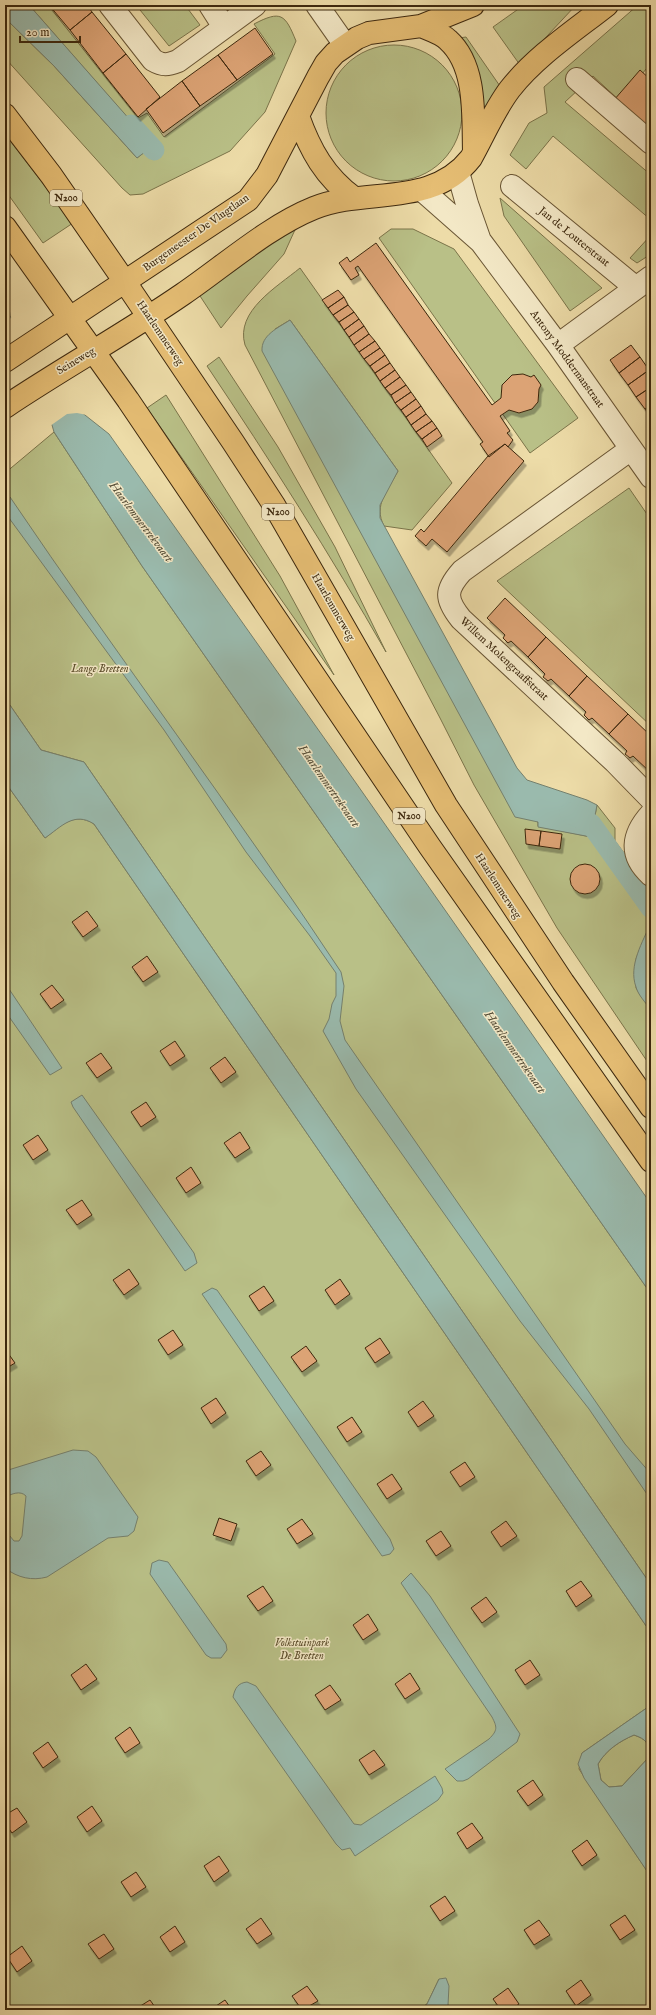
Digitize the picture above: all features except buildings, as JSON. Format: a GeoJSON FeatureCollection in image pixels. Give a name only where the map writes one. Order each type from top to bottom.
{"type":"FeatureCollection","features":[{"type":"Feature","properties":{"kind":"main road","name":"Burgemeester De Vlugtlaan"},"geometry":{"type":"LineString","coordinates":[[125,282],[248,200],[267,175],[326,63],[345,45],[369,33],[421,26],[473,5]]}},
{"type":"Feature","properties":{"kind":"main road"},"geometry":{"type":"LineString","coordinates":[[149,317],[291,218],[316,207],[354,198],[386,196],[422,190],[437,184],[458,172],[474,152],[502,102],[518,79],[535,63],[607,5]]}},
{"type":"Feature","properties":{"kind":"main road"},"geometry":{"type":"LineString","coordinates":[[421,26],[448,39],[463,61],[470,88],[474,152]]}},
{"type":"Feature","properties":{"kind":"main road","name":"Haarlemmerweg"},"geometry":{"type":"LineString","coordinates":[[5,115],[51,175],[125,282],[274,505],[446,805],[563,982],[651,1107]]}},
{"type":"Feature","properties":{"kind":"main road"},"geometry":{"type":"LineString","coordinates":[[298,116],[309,145],[321,166],[336,184],[354,198]]}},
{"type":"Feature","properties":{"kind":"main road","name":"N200"},"geometry":{"type":"LineString","coordinates":[[5,227],[93,350],[182,479],[430,847],[651,1162]]}},
{"type":"Feature","properties":{"kind":"main road"},"geometry":{"type":"LineString","coordinates":[[5,360],[125,282]]}},
{"type":"Feature","properties":{"kind":"main road","name":"Seineweg"},"geometry":{"type":"LineString","coordinates":[[11,403],[56,373],[149,317]]}},
{"type":"Feature","properties":{"kind":"street"},"geometry":{"type":"LineString","coordinates":[[110,5],[153,60],[161,65],[178,61],[255,5]]}},
{"type":"Feature","properties":{"kind":"street"},"geometry":{"type":"LineString","coordinates":[[210,5],[224,27]]}},
{"type":"Feature","properties":{"kind":"street"},"geometry":{"type":"LineString","coordinates":[[317,5],[345,45]]}},
{"type":"Feature","properties":{"kind":"street"},"geometry":{"type":"LineString","coordinates":[[577,79],[651,143]]}},
{"type":"Feature","properties":{"kind":"street","name":"Antony Moddermanstraat"},"geometry":{"type":"LineString","coordinates":[[458,172],[467,204],[481,242]]}},
{"type":"Feature","properties":{"kind":"street","name":"Jan de Louterstraat"},"geometry":{"type":"LineString","coordinates":[[512,186],[643,282],[558,345]]}},
{"type":"Feature","properties":{"kind":"street","name":"Antony Moddermanstraat"},"geometry":{"type":"LineString","coordinates":[[422,190],[481,242],[558,345],[651,477]]}},
{"type":"Feature","properties":{"kind":"street","name":"Willem Molengraaffstraat"},"geometry":{"type":"LineString","coordinates":[[631,449],[462,571],[454,580],[449,590],[449,599],[453,610],[461,619],[615,762],[651,800]]}},
{"type":"Feature","properties":{"kind":"street"},"geometry":{"type":"LineString","coordinates":[[651,814],[643,823],[636,836],[635,847],[639,861],[651,875]]}},
{"type":"Feature","properties":{"kind":"green space"},"geometry":{"type":"Polygon","coordinates":[[[29,5],[48,5],[138,118],[147,113],[164,137],[275,54],[254,24],[270,17],[281,17],[289,25],[296,41],[265,112],[230,151],[143,194],[130,195],[5,58],[5,18],[54,66],[137,158],[152,146],[29,5]]]}},
{"type":"Feature","properties":{"kind":"green space"},"geometry":{"type":"Polygon","coordinates":[[[136,5],[185,5],[200,25],[169,46],[136,5]]]}},
{"type":"Feature","properties":{"kind":"green space"},"geometry":{"type":"Polygon","coordinates":[[[524,5],[576,5],[520,65],[493,27],[524,5]]]}},
{"type":"Feature","properties":{"kind":"green space"},"geometry":{"type":"Polygon","coordinates":[[[638,5],[651,5],[651,63],[620,101],[593,76],[565,102],[651,175],[651,220],[553,136],[526,169],[510,155],[529,123],[547,113],[544,87],[638,5]]]}},
{"type":"Feature","properties":{"kind":"green space"},"geometry":{"type":"Polygon","coordinates":[[[466,37],[502,89],[485,117],[459,38],[466,37]]]}},
{"type":"Feature","properties":{"kind":"green space"},"geometry":{"type":"Polygon","coordinates":[[[387,45],[401,45],[420,50],[442,65],[457,87],[461,100],[461,126],[457,139],[442,161],[420,176],[401,181],[387,181],[368,176],[346,161],[331,139],[326,120],[326,106],[331,87],[346,65],[368,50],[387,45]]]}},
{"type":"Feature","properties":{"kind":"green space"},"geometry":{"type":"Polygon","coordinates":[[[5,134],[73,223],[43,243],[5,190],[5,134]]]}},
{"type":"Feature","properties":{"kind":"green space"},"geometry":{"type":"Polygon","coordinates":[[[500,198],[602,288],[570,311],[504,216],[500,198]]]}},
{"type":"Feature","properties":{"kind":"green space"},"geometry":{"type":"Polygon","coordinates":[[[299,221],[284,254],[221,328],[200,296],[214,282],[299,221]]]}},
{"type":"Feature","properties":{"kind":"green space"},"geometry":{"type":"Polygon","coordinates":[[[391,229],[413,229],[454,249],[578,418],[530,453],[379,238],[391,229]]]}},
{"type":"Feature","properties":{"kind":"green space"},"geometry":{"type":"Polygon","coordinates":[[[651,235],[651,254],[637,263],[630,258],[651,235]]]}},
{"type":"Feature","properties":{"kind":"green space"},"geometry":{"type":"Polygon","coordinates":[[[300,268],[452,483],[412,530],[384,526],[380,511],[381,504],[386,491],[398,471],[290,320],[275,329],[538,823],[538,826],[591,837],[597,805],[615,828],[615,841],[651,889],[651,922],[636,959],[636,988],[651,1010],[651,1067],[557,928],[474,785],[245,345],[244,333],[246,321],[252,311],[270,292],[300,268]]]}},
{"type":"Feature","properties":{"kind":"green space"},"geometry":{"type":"Polygon","coordinates":[[[219,357],[278,447],[335,547],[386,652],[299,508],[207,366],[219,357]]]}},
{"type":"Feature","properties":{"kind":"green space"},"geometry":{"type":"Polygon","coordinates":[[[166,395],[280,576],[334,675],[147,408],[166,395]]]}},
{"type":"Feature","properties":{"kind":"green space","name":"Lange Bretten"},"geometry":{"type":"Polygon","coordinates":[[[54,432],[142,566],[651,1294],[651,1585],[84,762],[41,750],[5,698],[5,473],[54,432]]]}},
{"type":"Feature","properties":{"kind":"green space"},"geometry":{"type":"Polygon","coordinates":[[[629,488],[651,520],[651,726],[497,581],[629,488]]]}},
{"type":"Feature","properties":{"kind":"green space","name":"Volkstuinpark De Bretten"},"geometry":{"type":"Polygon","coordinates":[[[5,782],[45,838],[62,825],[74,820],[87,820],[94,824],[651,1633],[651,1705],[582,1753],[579,1769],[651,1877],[651,2010],[441,2010],[448,2005],[439,1979],[427,2004],[418,2010],[5,2010],[5,782]]]}},
{"type":"Feature","properties":{"kind":"green space"},"geometry":{"type":"Polygon","coordinates":[[[634,1735],[646,1742],[649,1748],[650,1756],[622,1786],[609,1787],[601,1780],[598,1764],[605,1754],[614,1746],[634,1735]]]}},
{"type":"Feature","properties":{"kind":"water"},"geometry":{"type":"Polygon","coordinates":[[[5,5],[29,5],[153,146],[137,158],[54,66],[5,18],[5,5]]]}},
{"type":"Feature","properties":{"kind":"water","name":"Haarlemmertrekvaart"},"geometry":{"type":"Polygon","coordinates":[[[5,286],[7,289],[10,316],[71,404],[109,434],[651,1204],[651,1294],[142,566],[54,432],[52,425],[5,354],[5,286]]]}},
{"type":"Feature","properties":{"kind":"water"},"geometry":{"type":"Polygon","coordinates":[[[290,320],[398,471],[380,505],[380,518],[517,768],[527,780],[587,800],[597,805],[591,837],[538,827],[538,822],[515,817],[262,351],[262,345],[267,336],[290,320]]]}},
{"type":"Feature","properties":{"kind":"water"},"geometry":{"type":"Polygon","coordinates":[[[10,497],[92,616],[260,852],[341,972],[344,986],[340,1021],[345,1040],[625,1444],[651,1474],[651,1500],[589,1409],[520,1321],[356,1089],[323,1031],[329,1019],[332,1004],[336,996],[336,973],[310,936],[246,852],[164,730],[9,518],[10,497]]]}},
{"type":"Feature","properties":{"kind":"water"},"geometry":{"type":"Polygon","coordinates":[[[5,698],[41,750],[84,762],[651,1585],[651,1633],[94,824],[87,820],[74,820],[62,825],[45,838],[5,782],[5,698]]]}},
{"type":"Feature","properties":{"kind":"water"},"geometry":{"type":"Polygon","coordinates":[[[651,922],[651,1010],[637,990],[634,979],[634,970],[635,962],[651,922]]]}},
{"type":"Feature","properties":{"kind":"water"},"geometry":{"type":"Polygon","coordinates":[[[5,983],[62,1068],[50,1075],[5,1011],[5,983]]]}},
{"type":"Feature","properties":{"kind":"water"},"geometry":{"type":"Polygon","coordinates":[[[82,1095],[194,1253],[197,1263],[185,1271],[73,1107],[71,1102],[82,1095]]]}},
{"type":"Feature","properties":{"kind":"water"},"geometry":{"type":"Polygon","coordinates":[[[212,1288],[217,1290],[390,1539],[394,1549],[390,1554],[382,1556],[202,1294],[212,1288]]]}},
{"type":"Feature","properties":{"kind":"water"},"geometry":{"type":"Polygon","coordinates":[[[73,1450],[88,1451],[96,1457],[138,1517],[134,1531],[128,1536],[108,1538],[47,1577],[31,1579],[15,1574],[5,1568],[5,1530],[14,1541],[19,1541],[22,1536],[26,1496],[19,1493],[5,1497],[5,1471],[73,1450]]]}},
{"type":"Feature","properties":{"kind":"water"},"geometry":{"type":"Polygon","coordinates":[[[159,1560],[168,1562],[226,1644],[227,1650],[221,1658],[211,1658],[206,1655],[150,1574],[152,1563],[159,1560]]]}},
{"type":"Feature","properties":{"kind":"water"},"geometry":{"type":"Polygon","coordinates":[[[411,1573],[430,1596],[520,1734],[517,1742],[468,1779],[463,1781],[457,1781],[445,1769],[489,1739],[494,1733],[496,1726],[492,1717],[401,1583],[411,1573]]]}},
{"type":"Feature","properties":{"kind":"water"},"geometry":{"type":"Polygon","coordinates":[[[247,1682],[256,1686],[354,1824],[361,1825],[435,1776],[442,1788],[443,1793],[438,1800],[355,1856],[350,1848],[342,1850],[336,1844],[233,1697],[237,1686],[247,1682]]]}},
{"type":"Feature","properties":{"kind":"water"},"geometry":{"type":"Polygon","coordinates":[[[651,1705],[651,1877],[584,1778],[578,1764],[582,1753],[651,1705]],[[634,1735],[619,1743],[605,1754],[598,1764],[601,1780],[609,1787],[622,1786],[650,1756],[648,1745],[644,1740],[634,1735]]]}},
{"type":"Feature","properties":{"kind":"water"},"geometry":{"type":"Polygon","coordinates":[[[446,1978],[449,1986],[448,2005],[441,2010],[418,2010],[427,2004],[439,1979],[446,1978]]]}},
{"type":"Feature","properties":{"kind":"pier"},"geometry":{"type":"Polygon","coordinates":[[[12,316],[72,402],[87,415],[77,413],[67,414],[50,426],[5,358],[5,327],[12,316]]]}},
{"type":"Feature","properties":{"kind":"waterway"},"geometry":{"type":"LineString","coordinates":[[131,125],[154,150]]}},
{"type":"Feature","properties":{"kind":"waterway"},"geometry":{"type":"LineString","coordinates":[[570,813],[591,824],[651,908]]}}]}
